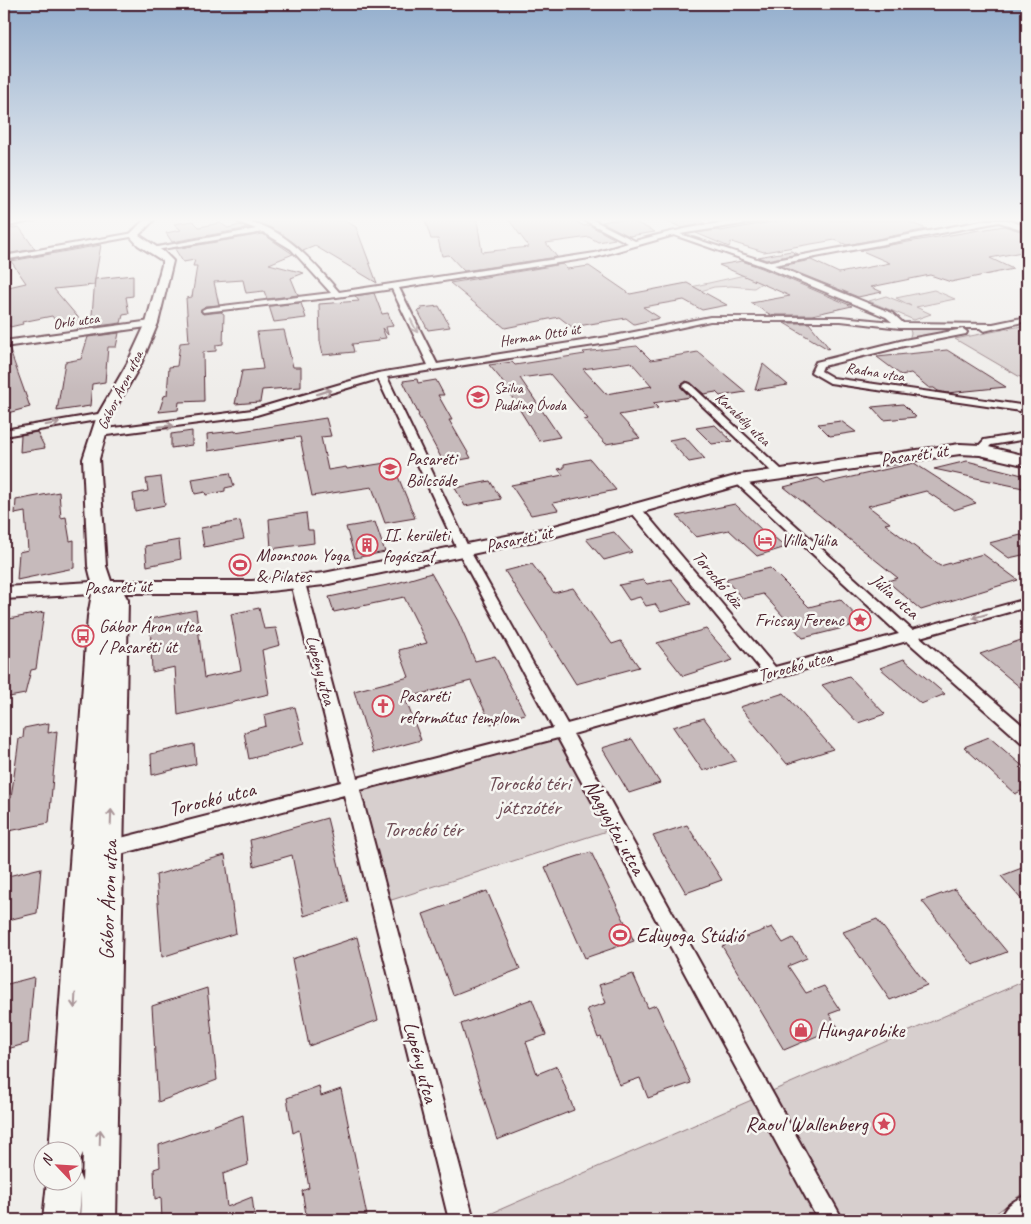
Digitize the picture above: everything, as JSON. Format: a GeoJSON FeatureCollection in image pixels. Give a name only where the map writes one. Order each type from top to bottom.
{"type":"FeatureCollection","features":[{"type":"Feature","properties":{"kind":"street","name":"Gábor Áron utca"},"geometry":{"type":"LineString","coordinates":[[98,1220],[72,1194],[92,949],[80,905],[97,852],[105,688],[99,601],[103,587],[97,566],[91,459],[151,324],[164,277]]}},
{"type":"Feature","properties":{"kind":"street"},"geometry":{"type":"LineString","coordinates":[[321,277],[337,295]]}},
{"type":"Feature","properties":{"kind":"street"},"geometry":{"type":"LineString","coordinates":[[206,310],[337,295],[452,277]]}},
{"type":"Feature","properties":{"kind":"street"},"geometry":{"type":"LineString","coordinates":[[798,277],[889,315],[900,325]]}},
{"type":"Feature","properties":{"kind":"street"},"geometry":{"type":"LineString","coordinates":[[394,286],[434,366]]}},
{"type":"Feature","properties":{"kind":"street","name":"Herman Ottó út"},"geometry":{"type":"LineString","coordinates":[[4,433],[187,423],[253,413],[381,375],[614,339],[710,319],[841,319],[900,325],[992,326]]}},
{"type":"Feature","properties":{"kind":"street","name":"Herman Ottó út"},"geometry":{"type":"LineString","coordinates":[[944,336],[1027,319]]}},
{"type":"Feature","properties":{"kind":"street","name":"Orló utca"},"geometry":{"type":"LineString","coordinates":[[4,344],[151,324]]}},
{"type":"Feature","properties":{"kind":"street","name":"Radna utca"},"geometry":{"type":"LineString","coordinates":[[900,325],[906,334],[904,343]]}},
{"type":"Feature","properties":{"kind":"street","name":"Radna utca"},"geometry":{"type":"LineString","coordinates":[[944,336],[904,343],[819,364],[816,372],[830,380],[1027,409]]}},
{"type":"Feature","properties":{"kind":"street","name":"Nagyajtai utca"},"geometry":{"type":"LineString","coordinates":[[381,375],[464,551],[831,1220]]}},
{"type":"Feature","properties":{"kind":"street","name":"Karabély utca"},"geometry":{"type":"LineString","coordinates":[[687,386],[779,474]]}},
{"type":"Feature","properties":{"kind":"street"},"geometry":{"type":"LineString","coordinates":[[980,450],[988,442],[1027,436]]}},
{"type":"Feature","properties":{"kind":"street"},"geometry":{"type":"LineString","coordinates":[[999,454],[1001,446],[1010,439]]}},
{"type":"Feature","properties":{"kind":"street","name":"Pasaréti út"},"geometry":{"type":"LineString","coordinates":[[4,593],[103,587],[229,587],[298,583],[552,532],[739,480],[950,450],[980,450],[1027,460]]}},
{"type":"Feature","properties":{"kind":"street","name":"Júlia utca"},"geometry":{"type":"LineString","coordinates":[[739,480],[909,635],[1027,738]]}},
{"type":"Feature","properties":{"kind":"street","name":"Torockó köz"},"geometry":{"type":"LineString","coordinates":[[636,510],[772,673]]}},
{"type":"Feature","properties":{"kind":"street","name":"Lupény utca"},"geometry":{"type":"LineString","coordinates":[[298,583],[352,787],[379,904],[462,1220]]}},
{"type":"Feature","properties":{"kind":"street","name":"Torockó utca"},"geometry":{"type":"LineString","coordinates":[[563,731],[1027,603]]}},
{"type":"Feature","properties":{"kind":"street"},"geometry":{"type":"LineString","coordinates":[[352,787],[563,731]]}},
{"type":"Feature","properties":{"kind":"street","name":"Torockó utca"},"geometry":{"type":"LineString","coordinates":[[97,852],[352,787]]}},
{"type":"Feature","properties":{"kind":"street","name":"Gábor Áron utca"},"geometry":{"type":"LineString","coordinates":[[67,1142],[92,949],[108,898],[97,852]]}},
{"type":"Feature","properties":{"kind":"street"},"geometry":{"type":"LineString","coordinates":[[80,905],[108,898]]}},
{"type":"Feature","properties":{"kind":"street"},"geometry":{"type":"LineString","coordinates":[[1018,1220],[1027,1212]]}},
{"type":"Feature","properties":{"kind":"green space"},"geometry":{"type":"Polygon","coordinates":[[[735,277],[770,277],[754,288],[714,287],[694,293],[682,289],[735,277]]]}},
{"type":"Feature","properties":{"kind":"green space"},"geometry":{"type":"Polygon","coordinates":[[[934,290],[955,299],[916,307],[931,314],[914,320],[869,301],[886,296],[911,306],[896,298],[934,290]]]}},
{"type":"Feature","properties":{"kind":"green space"},"geometry":{"type":"Polygon","coordinates":[[[1027,325],[1027,381],[955,339],[1027,325]]]}},
{"type":"Feature","properties":{"kind":"green space"},"geometry":{"type":"Polygon","coordinates":[[[913,327],[971,328],[909,340],[910,330],[913,327]]]}},
{"type":"Feature","properties":{"kind":"green space","name":"Torockó tér"},"geometry":{"type":"Polygon","coordinates":[[[563,731],[616,828],[379,904],[352,787],[563,731]]]}},
{"type":"Feature","properties":{"kind":"green space"},"geometry":{"type":"Polygon","coordinates":[[[1027,980],[1027,1190],[987,1220],[476,1220],[1027,980]]]}},
{"type":"Feature","properties":{"kind":"building"},"geometry":{"type":"Polygon","coordinates":[[[22,277],[95,277],[94,285],[54,289],[82,322],[60,327],[52,316],[22,322],[23,324],[10,327],[4,316],[4,288],[26,283],[22,277]]]}},
{"type":"Feature","properties":{"kind":"building"},"geometry":{"type":"Polygon","coordinates":[[[133,277],[133,296],[126,297],[129,314],[123,315],[121,323],[91,327],[95,279],[133,277]]]}},
{"type":"Feature","properties":{"kind":"building"},"geometry":{"type":"Polygon","coordinates":[[[195,277],[293,277],[291,278],[298,295],[267,299],[264,291],[246,293],[243,280],[214,282],[219,305],[205,306],[200,311],[203,314],[221,312],[224,314],[223,344],[216,345],[216,351],[203,352],[204,401],[179,402],[178,410],[159,412],[164,396],[167,395],[169,367],[177,366],[180,343],[189,342],[186,298],[192,297],[195,277]]]}},
{"type":"Feature","properties":{"kind":"building"},"geometry":{"type":"Polygon","coordinates":[[[367,277],[375,277],[377,283],[367,277]]]}},
{"type":"Feature","properties":{"kind":"building"},"geometry":{"type":"Polygon","coordinates":[[[485,277],[605,277],[630,294],[687,283],[727,305],[702,310],[684,300],[643,307],[660,318],[634,324],[626,318],[572,327],[559,317],[505,328],[450,283],[485,277]]]}},
{"type":"Feature","properties":{"kind":"building"},"geometry":{"type":"Polygon","coordinates":[[[747,277],[784,277],[852,306],[812,315],[771,315],[751,303],[790,296],[747,277]]]}},
{"type":"Feature","properties":{"kind":"building"},"geometry":{"type":"Polygon","coordinates":[[[809,277],[920,277],[871,287],[882,292],[858,297],[809,277]]]}},
{"type":"Feature","properties":{"kind":"building"},"geometry":{"type":"Polygon","coordinates":[[[936,277],[974,277],[951,282],[936,277]]]}},
{"type":"Feature","properties":{"kind":"building"},"geometry":{"type":"Polygon","coordinates":[[[374,293],[382,314],[388,313],[393,326],[386,327],[388,335],[382,328],[386,338],[378,339],[379,341],[352,344],[354,352],[323,355],[320,341],[319,304],[359,301],[355,296],[374,293]]]}},
{"type":"Feature","properties":{"kind":"building"},"geometry":{"type":"Polygon","coordinates":[[[301,303],[306,318],[274,322],[269,306],[301,303]]]}},
{"type":"Feature","properties":{"kind":"building"},"geometry":{"type":"Polygon","coordinates":[[[439,306],[450,327],[428,330],[418,311],[422,310],[421,308],[439,306]]]}},
{"type":"Feature","properties":{"kind":"building"},"geometry":{"type":"Polygon","coordinates":[[[784,323],[809,323],[829,348],[828,349],[784,323]]]}},
{"type":"Feature","properties":{"kind":"building"},"geometry":{"type":"Polygon","coordinates":[[[284,330],[293,367],[301,367],[301,387],[262,390],[260,402],[235,404],[242,371],[263,369],[257,332],[284,330]]]}},
{"type":"Feature","properties":{"kind":"building"},"geometry":{"type":"Polygon","coordinates":[[[119,333],[116,347],[108,347],[105,382],[92,384],[90,406],[57,411],[65,362],[81,359],[88,337],[119,333]]]}},
{"type":"Feature","properties":{"kind":"building"},"geometry":{"type":"Polygon","coordinates":[[[637,346],[651,360],[698,352],[746,392],[720,396],[716,392],[704,394],[686,381],[680,386],[690,397],[653,403],[658,408],[619,415],[640,438],[606,444],[584,420],[588,419],[550,374],[520,378],[560,437],[539,441],[500,378],[489,365],[512,362],[515,365],[585,354],[583,352],[637,346]],[[631,362],[583,369],[606,394],[652,386],[631,362]]]}},
{"type":"Feature","properties":{"kind":"building"},"geometry":{"type":"Polygon","coordinates":[[[9,348],[30,407],[4,414],[4,349],[9,348]]]}},
{"type":"Feature","properties":{"kind":"building"},"geometry":{"type":"Polygon","coordinates":[[[947,350],[1006,387],[947,393],[938,391],[934,388],[929,388],[911,373],[901,375],[877,357],[947,350]]]}},
{"type":"Feature","properties":{"kind":"building"},"geometry":{"type":"Polygon","coordinates":[[[763,364],[788,385],[755,390],[763,364]]]}},
{"type":"Feature","properties":{"kind":"building"},"geometry":{"type":"Polygon","coordinates":[[[417,379],[418,383],[436,380],[444,395],[438,395],[452,420],[449,420],[471,458],[444,463],[418,415],[403,381],[417,379]]]}},
{"type":"Feature","properties":{"kind":"building"},"geometry":{"type":"Polygon","coordinates":[[[903,404],[916,417],[884,420],[872,407],[903,404]]]}},
{"type":"Feature","properties":{"kind":"building"},"geometry":{"type":"Polygon","coordinates":[[[326,418],[331,436],[321,437],[328,470],[392,462],[415,518],[385,523],[372,487],[312,496],[300,437],[208,451],[207,434],[235,432],[326,418]]]}},
{"type":"Feature","properties":{"kind":"building"},"geometry":{"type":"Polygon","coordinates":[[[841,421],[856,432],[830,436],[818,424],[841,421]]]}},
{"type":"Feature","properties":{"kind":"building"},"geometry":{"type":"Polygon","coordinates":[[[715,425],[732,441],[712,444],[696,428],[715,425]]]}},
{"type":"Feature","properties":{"kind":"building"},"geometry":{"type":"Polygon","coordinates":[[[192,431],[192,445],[171,448],[171,434],[192,431]]]}},
{"type":"Feature","properties":{"kind":"building"},"geometry":{"type":"Polygon","coordinates":[[[37,432],[45,448],[20,452],[21,435],[37,432]]]}},
{"type":"Feature","properties":{"kind":"building"},"geometry":{"type":"Polygon","coordinates":[[[685,437],[705,459],[689,462],[669,440],[685,437]]]}},
{"type":"Feature","properties":{"kind":"building"},"geometry":{"type":"Polygon","coordinates":[[[590,459],[616,490],[553,503],[558,510],[531,515],[511,485],[563,475],[558,469],[564,468],[564,464],[590,459]]]}},
{"type":"Feature","properties":{"kind":"building"},"geometry":{"type":"Polygon","coordinates":[[[967,461],[1026,476],[1023,488],[934,469],[967,461]]]}},
{"type":"Feature","properties":{"kind":"building"},"geometry":{"type":"Polygon","coordinates":[[[914,463],[976,503],[954,510],[926,491],[868,506],[890,523],[885,524],[940,566],[983,554],[1018,580],[921,610],[887,581],[898,578],[784,487],[818,478],[825,483],[914,463]]]}},
{"type":"Feature","properties":{"kind":"building"},"geometry":{"type":"Polygon","coordinates":[[[230,473],[234,486],[225,488],[225,491],[206,495],[205,492],[195,494],[192,479],[230,473]]]}},
{"type":"Feature","properties":{"kind":"building"},"geometry":{"type":"Polygon","coordinates":[[[161,477],[165,505],[135,511],[133,494],[148,491],[146,479],[161,477]]]}},
{"type":"Feature","properties":{"kind":"building"},"geometry":{"type":"Polygon","coordinates":[[[490,481],[501,499],[465,506],[455,488],[490,481]]]}},
{"type":"Feature","properties":{"kind":"building"},"geometry":{"type":"Polygon","coordinates":[[[59,492],[61,518],[66,517],[70,541],[74,540],[74,568],[17,580],[19,552],[28,550],[25,512],[15,514],[16,500],[59,492]]]}},
{"type":"Feature","properties":{"kind":"building"},"geometry":{"type":"Polygon","coordinates":[[[735,504],[766,534],[769,533],[786,547],[757,556],[729,530],[696,537],[677,516],[735,504]]]}},
{"type":"Feature","properties":{"kind":"building"},"geometry":{"type":"Polygon","coordinates":[[[306,513],[308,530],[313,530],[314,543],[271,549],[269,519],[306,513]]]}},
{"type":"Feature","properties":{"kind":"building"},"geometry":{"type":"Polygon","coordinates":[[[240,521],[244,539],[204,547],[201,528],[240,521]]]}},
{"type":"Feature","properties":{"kind":"building","name":"II. kerületi fogászat"},"geometry":{"type":"Polygon","coordinates":[[[375,522],[385,552],[355,558],[346,527],[375,522]]]}},
{"type":"Feature","properties":{"kind":"building"},"geometry":{"type":"Polygon","coordinates":[[[614,532],[632,552],[604,560],[586,539],[614,532]]]}},
{"type":"Feature","properties":{"kind":"building"},"geometry":{"type":"Polygon","coordinates":[[[1021,535],[1027,540],[1027,554],[1009,558],[989,543],[1021,535]]]}},
{"type":"Feature","properties":{"kind":"building"},"geometry":{"type":"Polygon","coordinates":[[[179,540],[181,559],[147,566],[145,546],[179,540]]]}},
{"type":"Feature","properties":{"kind":"building"},"geometry":{"type":"Polygon","coordinates":[[[532,564],[554,593],[573,588],[612,644],[621,641],[639,667],[576,684],[505,571],[532,564]]]}},
{"type":"Feature","properties":{"kind":"building"},"geometry":{"type":"Polygon","coordinates":[[[770,568],[809,607],[840,599],[863,623],[803,638],[763,594],[743,599],[725,579],[770,568]]]}},
{"type":"Feature","properties":{"kind":"building"},"geometry":{"type":"Polygon","coordinates":[[[431,573],[458,621],[475,661],[495,656],[525,714],[491,724],[471,681],[405,698],[421,740],[373,753],[354,691],[409,677],[399,650],[427,643],[404,597],[334,612],[329,597],[397,583],[431,573]]]}},
{"type":"Feature","properties":{"kind":"building"},"geometry":{"type":"Polygon","coordinates":[[[671,579],[691,604],[661,612],[655,604],[646,606],[640,597],[629,600],[619,585],[643,580],[647,584],[671,579]]]}},
{"type":"Feature","properties":{"kind":"building"},"geometry":{"type":"Polygon","coordinates":[[[259,608],[264,629],[276,628],[280,645],[262,650],[269,694],[178,715],[175,667],[152,672],[150,619],[196,610],[204,678],[241,670],[231,614],[259,608]]]}},
{"type":"Feature","properties":{"kind":"building"},"geometry":{"type":"Polygon","coordinates":[[[44,612],[36,669],[31,670],[25,694],[4,698],[4,620],[44,612]]]}},
{"type":"Feature","properties":{"kind":"building"},"geometry":{"type":"Polygon","coordinates":[[[706,629],[733,660],[683,676],[657,643],[706,629]]]}},
{"type":"Feature","properties":{"kind":"building"},"geometry":{"type":"Polygon","coordinates":[[[1021,640],[1027,645],[1027,693],[980,654],[1021,640]]]}},
{"type":"Feature","properties":{"kind":"building"},"geometry":{"type":"Polygon","coordinates":[[[904,659],[945,694],[921,704],[880,668],[904,659]]]}},
{"type":"Feature","properties":{"kind":"building"},"geometry":{"type":"Polygon","coordinates":[[[849,676],[885,714],[858,723],[822,685],[849,676]]]}},
{"type":"Feature","properties":{"kind":"building"},"geometry":{"type":"Polygon","coordinates":[[[784,693],[833,749],[787,764],[740,707],[784,693]]]}},
{"type":"Feature","properties":{"kind":"building"},"geometry":{"type":"Polygon","coordinates":[[[295,707],[304,744],[249,759],[244,732],[266,726],[264,715],[295,707]]]}},
{"type":"Feature","properties":{"kind":"building"},"geometry":{"type":"Polygon","coordinates":[[[704,718],[736,761],[703,771],[673,727],[704,718]]]}},
{"type":"Feature","properties":{"kind":"building"},"geometry":{"type":"Polygon","coordinates":[[[49,723],[48,733],[57,731],[49,823],[4,832],[4,799],[11,798],[19,739],[23,738],[24,728],[49,723]]]}},
{"type":"Feature","properties":{"kind":"building"},"geometry":{"type":"Polygon","coordinates":[[[989,737],[1027,770],[1027,788],[1015,794],[964,747],[989,737]]]}},
{"type":"Feature","properties":{"kind":"building"},"geometry":{"type":"Polygon","coordinates":[[[632,739],[660,783],[629,793],[602,748],[632,739]]]}},
{"type":"Feature","properties":{"kind":"building"},"geometry":{"type":"Polygon","coordinates":[[[194,744],[196,764],[152,775],[151,754],[194,744]]]}},
{"type":"Feature","properties":{"kind":"building"},"geometry":{"type":"Polygon","coordinates":[[[327,818],[348,902],[304,916],[292,855],[254,866],[250,840],[327,818]]]}},
{"type":"Feature","properties":{"kind":"building"},"geometry":{"type":"Polygon","coordinates":[[[687,825],[722,880],[686,893],[653,836],[687,825]]]}},
{"type":"Feature","properties":{"kind":"building"},"geometry":{"type":"Polygon","coordinates":[[[591,852],[634,941],[585,958],[545,867],[591,852]]]}},
{"type":"Feature","properties":{"kind":"building"},"geometry":{"type":"Polygon","coordinates":[[[225,855],[236,933],[162,957],[156,875],[225,855]]]}},
{"type":"Feature","properties":{"kind":"building"},"geometry":{"type":"Polygon","coordinates":[[[1027,866],[1027,906],[1001,876],[1027,866]]]}},
{"type":"Feature","properties":{"kind":"building"},"geometry":{"type":"Polygon","coordinates":[[[41,868],[37,913],[4,921],[4,877],[41,868]]]}},
{"type":"Feature","properties":{"kind":"building"},"geometry":{"type":"Polygon","coordinates":[[[955,889],[1007,952],[973,965],[922,901],[955,889]]]}},
{"type":"Feature","properties":{"kind":"building"},"geometry":{"type":"Polygon","coordinates":[[[487,891],[520,969],[453,995],[423,914],[487,891]]]}},
{"type":"Feature","properties":{"kind":"building"},"geometry":{"type":"Polygon","coordinates":[[[877,919],[927,985],[890,1000],[843,932],[877,919]]]}},
{"type":"Feature","properties":{"kind":"building"},"geometry":{"type":"Polygon","coordinates":[[[772,927],[783,943],[793,938],[807,958],[788,966],[806,993],[824,986],[840,1010],[829,1014],[838,1027],[784,1050],[722,946],[772,927]]]}},
{"type":"Feature","properties":{"kind":"building"},"geometry":{"type":"Polygon","coordinates":[[[357,937],[378,1020],[309,1046],[292,959],[357,937]]]}},
{"type":"Feature","properties":{"kind":"building"},"geometry":{"type":"Polygon","coordinates":[[[633,974],[648,1008],[656,1005],[691,1083],[648,1098],[640,1078],[619,1085],[601,1037],[598,1038],[587,1009],[606,1003],[599,985],[633,974]]]}},
{"type":"Feature","properties":{"kind":"building"},"geometry":{"type":"Polygon","coordinates":[[[34,977],[28,1043],[4,1050],[4,985],[34,977]]]}},
{"type":"Feature","properties":{"kind":"building"},"geometry":{"type":"Polygon","coordinates":[[[207,988],[217,1080],[158,1102],[152,1006],[207,988]]]}},
{"type":"Feature","properties":{"kind":"building"},"geometry":{"type":"Polygon","coordinates":[[[532,999],[546,1035],[526,1042],[537,1074],[557,1066],[574,1110],[497,1140],[461,1024],[532,999]]]}},
{"type":"Feature","properties":{"kind":"building"},"geometry":{"type":"Polygon","coordinates":[[[319,1086],[321,1096],[341,1089],[367,1216],[356,1220],[307,1220],[302,1191],[309,1188],[299,1130],[293,1133],[287,1098],[319,1086]]]}},
{"type":"Feature","properties":{"kind":"building"},"geometry":{"type":"Polygon","coordinates":[[[243,1115],[248,1165],[223,1174],[227,1207],[252,1197],[255,1220],[162,1220],[161,1197],[155,1199],[154,1169],[160,1167],[159,1145],[243,1115]]]}},
{"type":"Feature","properties":{"kind":"place","name":"Szilva Pudding Óvoda"},"geometry":{"type":"Point","coordinates":[478,397]}},
{"type":"Feature","properties":{"kind":"place","name":"Pasaréti Bölcsőde"},"geometry":{"type":"Point","coordinates":[390,469]}},
{"type":"Feature","properties":{"kind":"place","name":"Villa Júlia"},"geometry":{"type":"Point","coordinates":[765,540]}},
{"type":"Feature","properties":{"kind":"place","name":"II. kerületi fogászat"},"geometry":{"type":"Point","coordinates":[367,545]}},
{"type":"Feature","properties":{"kind":"place","name":"Moonsoon Yoga & Pilates"},"geometry":{"type":"Point","coordinates":[240,565]}},
{"type":"Feature","properties":{"kind":"place","name":"Fricsay Ferenc"},"geometry":{"type":"Point","coordinates":[860,620]}},
{"type":"Feature","properties":{"kind":"place","name":"Gábor Áron utca / Pasaréti út"},"geometry":{"type":"Point","coordinates":[83,636]}},
{"type":"Feature","properties":{"kind":"place","name":"Pasaréti református templom"},"geometry":{"type":"Point","coordinates":[383,706]}},
{"type":"Feature","properties":{"kind":"place","name":"Eduyoga Stúdió"},"geometry":{"type":"Point","coordinates":[620,935]}},
{"type":"Feature","properties":{"kind":"place","name":"Hungarobike"},"geometry":{"type":"Point","coordinates":[801,1030]}},
{"type":"Feature","properties":{"kind":"place","name":"Raoul Wallenberg"},"geometry":{"type":"Point","coordinates":[884,1124]}},
{"type":"Feature","properties":{"kind":"park label","name":"Torockó téri játszótér"},"geometry":{"type":"Point","coordinates":[529,795]}}]}
